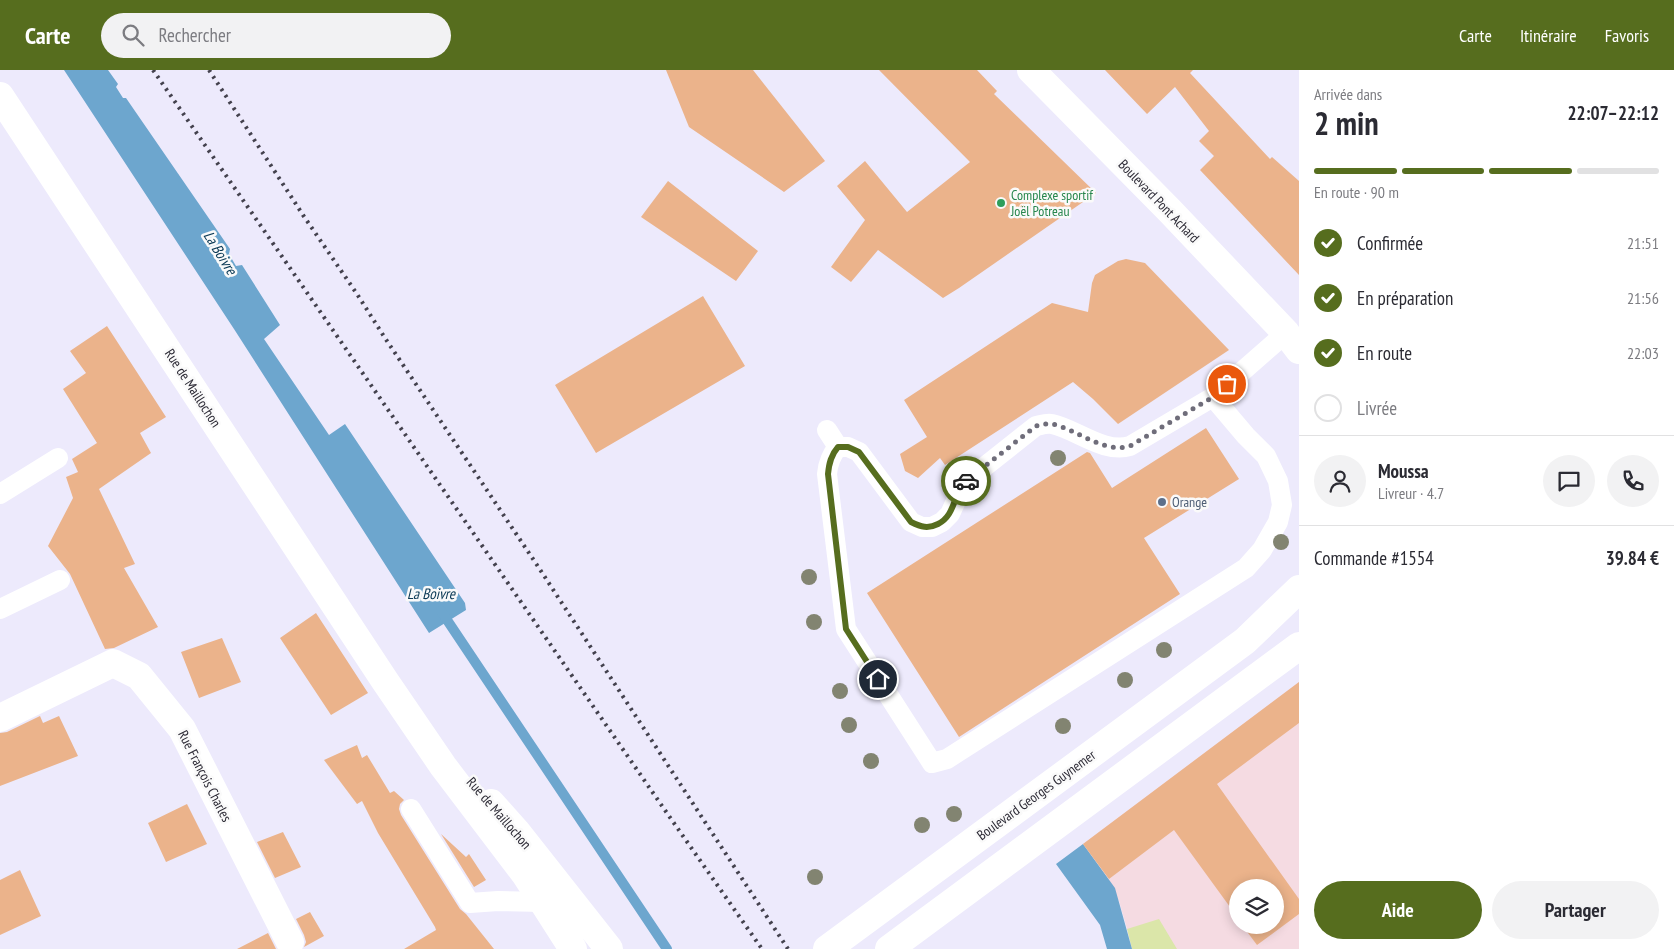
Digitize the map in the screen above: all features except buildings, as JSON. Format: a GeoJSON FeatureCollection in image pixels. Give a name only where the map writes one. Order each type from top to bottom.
{"type":"FeatureCollection","features":[{"type":"Feature","properties":{"kind":"street","name":"Boulevard Pont Achard"},"geometry":{"type":"LineString","coordinates":[[1031,70],[1170,211],[1295,343]]}},
{"type":"Feature","properties":{"kind":"street","name":"Rue de Maillochon"},"geometry":{"type":"LineString","coordinates":[[0,96],[385,681],[443,766],[525,874],[573,949]]}},
{"type":"Feature","properties":{"kind":"street"},"geometry":{"type":"LineString","coordinates":[[1295,343],[1299,366]]}},
{"type":"Feature","properties":{"kind":"street","name":"Boulevard Georges Guynemer"},"geometry":{"type":"LineString","coordinates":[[827,949],[1245,641],[1299,589]]}},
{"type":"Feature","properties":{"kind":"street","name":"Boulevard Georges Guynemer"},"geometry":{"type":"LineString","coordinates":[[1245,641],[1299,612]]}},
{"type":"Feature","properties":{"kind":"street"},"geometry":{"type":"LineString","coordinates":[[899,942],[1299,646]]}},
{"type":"Feature","properties":{"kind":"street","name":"Rue François Charles"},"geometry":{"type":"LineString","coordinates":[[0,718],[113,663],[139,676],[182,729],[290,942]]}},
{"type":"Feature","properties":{"kind":"street","name":"Rue de Maillochon"},"geometry":{"type":"LineString","coordinates":[[385,681],[516,831],[608,949]]}},
{"type":"Feature","properties":{"kind":"lane"},"geometry":{"type":"LineString","coordinates":[[1213,397],[1246,436],[1266,456],[1278,481],[1282,505],[1278,522],[1262,550],[1246,568],[947,759],[932,763],[846,629],[828,474],[828,465],[832,454],[838,447],[848,447],[859,452],[911,522],[922,527],[932,527],[942,522],[950,514],[964,483],[1036,426],[1050,423],[1108,446],[1121,449],[1130,446],[1213,397],[1295,343]]}},
{"type":"Feature","properties":{"kind":"lane"},"geometry":{"type":"LineString","coordinates":[[827,430],[838,447]]}},
{"type":"Feature","properties":{"kind":"lane"},"geometry":{"type":"LineString","coordinates":[[0,494],[58,458]]}},
{"type":"Feature","properties":{"kind":"lane"},"geometry":{"type":"LineString","coordinates":[[0,609],[60,580]]}},
{"type":"Feature","properties":{"kind":"lane"},"geometry":{"type":"LineString","coordinates":[[411,809],[470,903],[498,901],[543,902]]}},
{"type":"Feature","properties":{"kind":"shaded area"},"geometry":{"type":"Polygon","coordinates":[[[1299,682],[1299,949],[1133,949],[1119,901],[1083,844],[1299,682]]]}},
{"type":"Feature","properties":{"kind":"green space"},"geometry":{"type":"Polygon","coordinates":[[[1159,919],[1177,949],[1132,949],[1127,929],[1159,919]]]}},
{"type":"Feature","properties":{"kind":"water","name":"La Boivre"},"geometry":{"type":"Polygon","coordinates":[[[64,70],[108,70],[118,84],[116,87],[123,98],[126,98],[230,249],[229,254],[236,266],[242,265],[280,325],[264,339],[329,435],[345,424],[465,603],[466,610],[429,633],[234,329],[64,70]]]}},
{"type":"Feature","properties":{"kind":"water"},"geometry":{"type":"Polygon","coordinates":[[[1083,844],[1115,888],[1132,949],[1107,949],[1100,925],[1056,864],[1083,844]]]}},
{"type":"Feature","properties":{"kind":"waterway","name":"La Boivre"},"geometry":{"type":"LineString","coordinates":[[441,611],[667,949]]}},
{"type":"Feature","properties":{"kind":"railway"},"geometry":{"type":"LineString","coordinates":[[153,70],[762,949]]}},
{"type":"Feature","properties":{"kind":"railway"},"geometry":{"type":"LineString","coordinates":[[209,70],[303,215],[537,565],[788,949]]}},
{"type":"Feature","properties":{"kind":"way so far"},"geometry":{"type":"LineString","coordinates":[[966,481],[1036,426],[1050,423],[1108,446],[1121,449],[1130,446],[1213,397],[1227,384]]}},
{"type":"Feature","properties":{"kind":"place","name":"Complexe sportif Joël Potreau"},"geometry":{"type":"Point","coordinates":[1001,203]}},
{"type":"Feature","properties":{"kind":"place","name":"Orange"},"geometry":{"type":"Point","coordinates":[1162,502]}},
{"type":"Feature","properties":{"kind":"route"},"geometry":{"type":"LineString","coordinates":[[878,679],[846,629],[828,474],[828,465],[832,454],[838,447],[848,447],[859,452],[911,522],[922,527],[932,527],[942,522],[950,514],[960,489],[966,481]]}}]}
